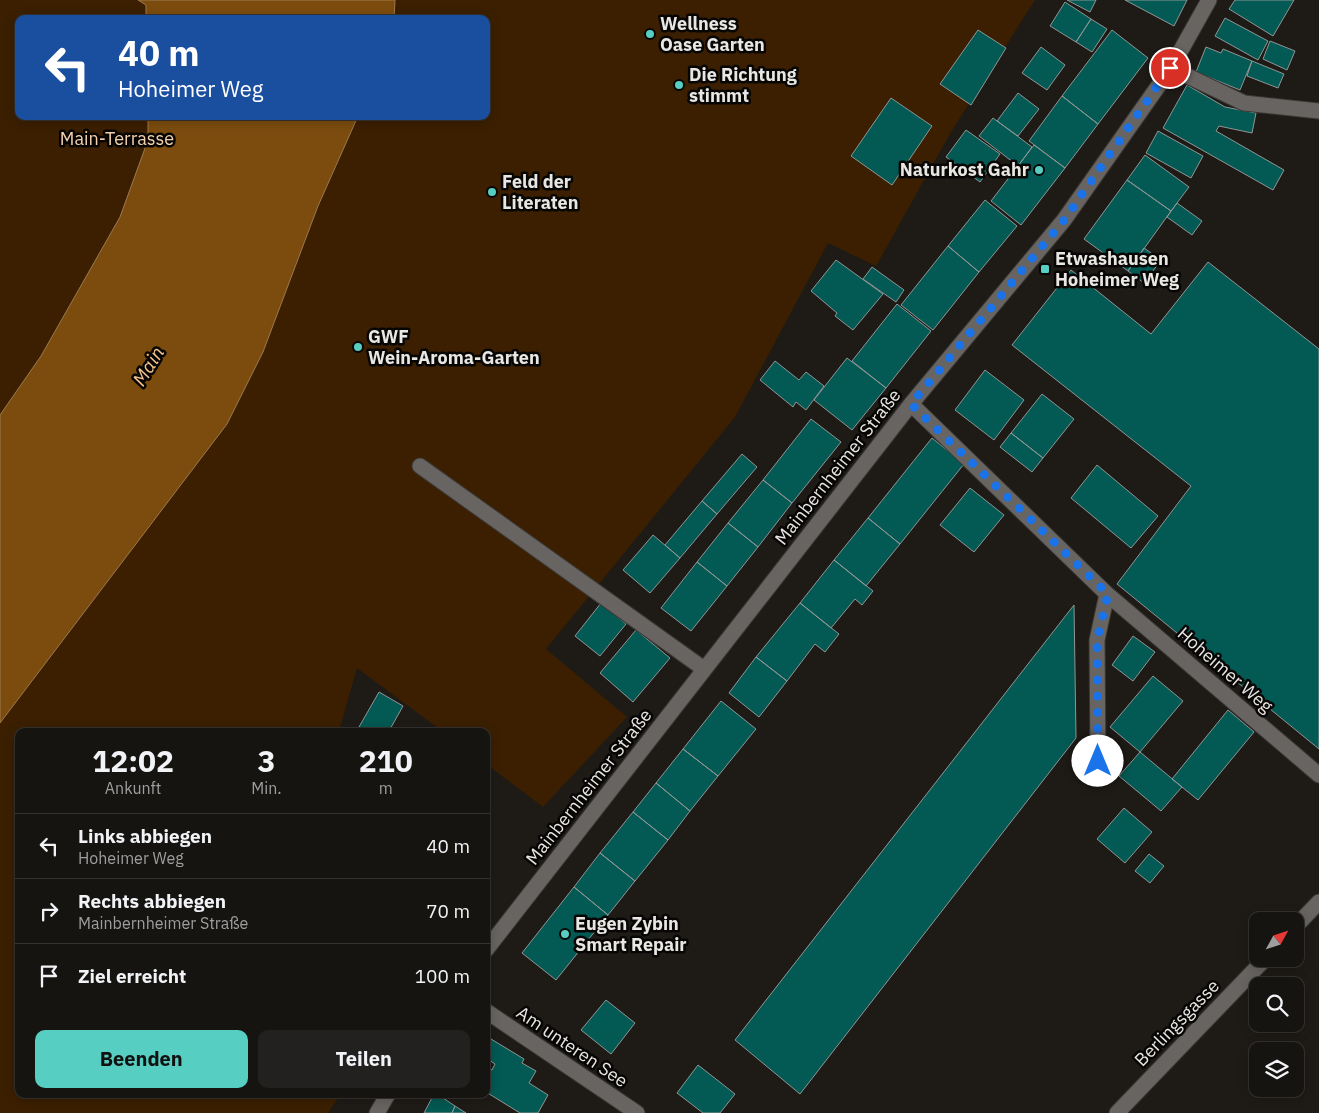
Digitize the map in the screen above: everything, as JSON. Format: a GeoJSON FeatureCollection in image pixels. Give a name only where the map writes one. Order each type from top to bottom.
{"type":"FeatureCollection","features":[{"type":"Feature","properties":{"kind":"street","name":"Mainbernheimer Straße"},"geometry":{"type":"LineString","coordinates":[[490,945],[911,404],[1064,220],[1170,68],[1210,0]]}},
{"type":"Feature","properties":{"kind":"street"},"geometry":{"type":"LineString","coordinates":[[1170,68],[1244,103],[1319,111]]}},
{"type":"Feature","properties":{"kind":"street","name":"Hoheimer Weg"},"geometry":{"type":"LineString","coordinates":[[911,404],[1108,594],[1319,774]]}},
{"type":"Feature","properties":{"kind":"street"},"geometry":{"type":"LineString","coordinates":[[420,466],[704,669]]}},
{"type":"Feature","properties":{"kind":"street"},"geometry":{"type":"LineString","coordinates":[[1098,761],[1097,640],[1108,594]]}},
{"type":"Feature","properties":{"kind":"street"},"geometry":{"type":"LineString","coordinates":[[1304,918],[1319,902]]}},
{"type":"Feature","properties":{"kind":"street","name":"Berlingsgasse"},"geometry":{"type":"LineString","coordinates":[[1117,1113],[1256,968]]}},
{"type":"Feature","properties":{"kind":"street","name":"Am unteren See"},"geometry":{"type":"LineString","coordinates":[[490,1014],[637,1113]]}},
{"type":"Feature","properties":{"kind":"street"},"geometry":{"type":"LineString","coordinates":[[377,1113],[386,1098]]}},
{"type":"Feature","properties":{"kind":"green space","name":"Main-Terrasse"},"geometry":{"type":"Polygon","coordinates":[[[0,0],[138,0],[146,5],[146,15],[15,15],[15,120],[148,120],[148,140],[120,217],[41,356],[0,415],[0,0]]]}},
{"type":"Feature","properties":{"kind":"green space"},"geometry":{"type":"Polygon","coordinates":[[[395,0],[1035,0],[951,132],[876,266],[828,243],[735,417],[546,649],[627,717],[543,807],[490,767],[490,728],[438,728],[357,668],[340,728],[15,728],[15,1098],[338,1098],[328,1113],[0,1113],[0,723],[227,424],[263,352],[318,206],[356,120],[490,120],[490,15],[394,15],[395,0]]]}},
{"type":"Feature","properties":{"kind":"water"},"geometry":{"type":"Polygon","coordinates":[[[138,0],[395,0],[394,15],[146,15],[146,5],[138,0]]]}},
{"type":"Feature","properties":{"kind":"water","name":"Main"},"geometry":{"type":"Polygon","coordinates":[[[148,120],[356,120],[318,206],[263,352],[227,424],[0,723],[0,415],[41,356],[120,217],[148,140],[148,120]]]}},
{"type":"Feature","properties":{"kind":"building"},"geometry":{"type":"Polygon","coordinates":[[[1067,0],[1096,0],[1090,12],[1067,0]]]}},
{"type":"Feature","properties":{"kind":"building"},"geometry":{"type":"Polygon","coordinates":[[[1125,0],[1187,0],[1174,26],[1125,0]]]}},
{"type":"Feature","properties":{"kind":"building"},"geometry":{"type":"Polygon","coordinates":[[[1235,0],[1294,0],[1273,36],[1229,9],[1235,0]]]}},
{"type":"Feature","properties":{"kind":"building"},"geometry":{"type":"Polygon","coordinates":[[[1065,2],[1091,19],[1076,42],[1050,26],[1065,2]]]}},
{"type":"Feature","properties":{"kind":"building"},"geometry":{"type":"Polygon","coordinates":[[[1225,18],[1268,41],[1258,60],[1215,36],[1225,18]]]}},
{"type":"Feature","properties":{"kind":"building"},"geometry":{"type":"Polygon","coordinates":[[[1091,19],[1107,29],[1092,52],[1076,42],[1091,19]]]}},
{"type":"Feature","properties":{"kind":"building"},"geometry":{"type":"Polygon","coordinates":[[[978,30],[1006,48],[971,105],[940,84],[978,30]]]}},
{"type":"Feature","properties":{"kind":"building"},"geometry":{"type":"Polygon","coordinates":[[[1112,30],[1148,58],[1098,124],[1062,96],[1112,30]]]}},
{"type":"Feature","properties":{"kind":"building"},"geometry":{"type":"Polygon","coordinates":[[[1270,41],[1295,51],[1287,70],[1263,59],[1270,41]]]}},
{"type":"Feature","properties":{"kind":"building"},"geometry":{"type":"Polygon","coordinates":[[[1041,47],[1065,65],[1047,90],[1022,73],[1041,47]]]}},
{"type":"Feature","properties":{"kind":"building"},"geometry":{"type":"Polygon","coordinates":[[[1206,47],[1221,53],[1223,49],[1252,61],[1240,90],[1196,72],[1206,47]]]}},
{"type":"Feature","properties":{"kind":"building"},"geometry":{"type":"Polygon","coordinates":[[[1252,61],[1284,74],[1278,88],[1247,76],[1252,61]]]}},
{"type":"Feature","properties":{"kind":"building"},"geometry":{"type":"Polygon","coordinates":[[[1187,85],[1225,107],[1256,113],[1252,133],[1219,126],[1216,131],[1284,170],[1273,190],[1163,128],[1187,85]]]}},
{"type":"Feature","properties":{"kind":"building"},"geometry":{"type":"Polygon","coordinates":[[[1018,93],[1039,109],[1018,136],[997,121],[1018,93]]]}},
{"type":"Feature","properties":{"kind":"building"},"geometry":{"type":"Polygon","coordinates":[[[1062,96],[1098,124],[1065,168],[1029,141],[1062,96]]]}},
{"type":"Feature","properties":{"kind":"building"},"geometry":{"type":"Polygon","coordinates":[[[891,98],[932,126],[892,185],[851,156],[891,98]]]}},
{"type":"Feature","properties":{"kind":"building"},"geometry":{"type":"Polygon","coordinates":[[[993,118],[1032,147],[1018,166],[979,136],[993,118]]]}},
{"type":"Feature","properties":{"kind":"building"},"geometry":{"type":"Polygon","coordinates":[[[966,130],[1000,154],[980,182],[946,157],[966,130]]]}},
{"type":"Feature","properties":{"kind":"building"},"geometry":{"type":"Polygon","coordinates":[[[1158,131],[1203,156],[1191,178],[1146,153],[1158,131]]]}},
{"type":"Feature","properties":{"kind":"building"},"geometry":{"type":"Polygon","coordinates":[[[1034,145],[1065,168],[1021,225],[991,201],[1034,145]]]}},
{"type":"Feature","properties":{"kind":"building"},"geometry":{"type":"Polygon","coordinates":[[[1145,155],[1189,187],[1171,211],[1127,180],[1145,155]]]}},
{"type":"Feature","properties":{"kind":"building"},"geometry":{"type":"Polygon","coordinates":[[[1127,180],[1171,211],[1128,271],[1084,239],[1127,180]]]}},
{"type":"Feature","properties":{"kind":"building"},"geometry":{"type":"Polygon","coordinates":[[[985,200],[1017,226],[979,272],[948,246],[985,200]]]}},
{"type":"Feature","properties":{"kind":"building"},"geometry":{"type":"Polygon","coordinates":[[[1177,203],[1202,221],[1192,235],[1167,217],[1177,203]]]}},
{"type":"Feature","properties":{"kind":"building"},"geometry":{"type":"Polygon","coordinates":[[[948,246],[979,272],[933,330],[901,305],[948,246]]]}},
{"type":"Feature","properties":{"kind":"building"},"geometry":{"type":"Polygon","coordinates":[[[1144,248],[1161,260],[1144,283],[1128,271],[1144,248]]]}},
{"type":"Feature","properties":{"kind":"building"},"geometry":{"type":"Polygon","coordinates":[[[836,260],[883,294],[853,330],[835,316],[837,313],[811,291],[836,260]]]}},
{"type":"Feature","properties":{"kind":"building"},"geometry":{"type":"Polygon","coordinates":[[[1208,262],[1319,349],[1319,749],[1117,584],[1191,486],[1012,345],[1071,270],[1151,334],[1208,262]]]}},
{"type":"Feature","properties":{"kind":"building"},"geometry":{"type":"Polygon","coordinates":[[[872,267],[904,290],[896,302],[863,279],[872,267]]]}},
{"type":"Feature","properties":{"kind":"building"},"geometry":{"type":"Polygon","coordinates":[[[897,304],[931,331],[886,388],[852,361],[897,304]]]}},
{"type":"Feature","properties":{"kind":"building"},"geometry":{"type":"Polygon","coordinates":[[[847,358],[886,388],[852,430],[814,400],[847,358]]]}},
{"type":"Feature","properties":{"kind":"building"},"geometry":{"type":"Polygon","coordinates":[[[775,361],[799,380],[806,372],[824,386],[806,410],[796,402],[793,407],[760,380],[775,361]]]}},
{"type":"Feature","properties":{"kind":"building"},"geometry":{"type":"Polygon","coordinates":[[[985,370],[1024,400],[994,440],[955,410],[985,370]]]}},
{"type":"Feature","properties":{"kind":"building"},"geometry":{"type":"Polygon","coordinates":[[[1042,394],[1074,419],[1043,458],[1011,433],[1042,394]]]}},
{"type":"Feature","properties":{"kind":"building"},"geometry":{"type":"Polygon","coordinates":[[[811,419],[841,442],[792,503],[763,480],[811,419]]]}},
{"type":"Feature","properties":{"kind":"building"},"geometry":{"type":"Polygon","coordinates":[[[1011,433],[1043,458],[1032,472],[1000,447],[1011,433]]]}},
{"type":"Feature","properties":{"kind":"building"},"geometry":{"type":"Polygon","coordinates":[[[932,438],[964,464],[900,544],[868,518],[932,438]]]}},
{"type":"Feature","properties":{"kind":"building"},"geometry":{"type":"Polygon","coordinates":[[[742,454],[757,467],[717,514],[702,501],[742,454]]]}},
{"type":"Feature","properties":{"kind":"building"},"geometry":{"type":"Polygon","coordinates":[[[1097,465],[1158,516],[1131,548],[1071,498],[1097,465]]]}},
{"type":"Feature","properties":{"kind":"building"},"geometry":{"type":"Polygon","coordinates":[[[763,480],[792,503],[758,547],[728,523],[763,480]]]}},
{"type":"Feature","properties":{"kind":"building"},"geometry":{"type":"Polygon","coordinates":[[[970,488],[1004,515],[974,552],[940,525],[970,488]]]}},
{"type":"Feature","properties":{"kind":"building"},"geometry":{"type":"Polygon","coordinates":[[[702,501],[717,514],[680,558],[665,545],[702,501]]]}},
{"type":"Feature","properties":{"kind":"building"},"geometry":{"type":"Polygon","coordinates":[[[868,518],[900,544],[866,586],[834,560],[868,518]]]}},
{"type":"Feature","properties":{"kind":"building"},"geometry":{"type":"Polygon","coordinates":[[[728,523],[758,547],[727,586],[697,562],[728,523]]]}},
{"type":"Feature","properties":{"kind":"building"},"geometry":{"type":"Polygon","coordinates":[[[653,535],[680,558],[650,593],[623,570],[653,535]]]}},
{"type":"Feature","properties":{"kind":"building"},"geometry":{"type":"Polygon","coordinates":[[[834,560],[873,591],[862,605],[855,599],[831,628],[800,603],[834,560]]]}},
{"type":"Feature","properties":{"kind":"building"},"geometry":{"type":"Polygon","coordinates":[[[697,562],[727,586],[691,631],[661,608],[697,562]]]}},
{"type":"Feature","properties":{"kind":"building"},"geometry":{"type":"Polygon","coordinates":[[[601,603],[626,624],[600,656],[575,636],[601,603]]]}},
{"type":"Feature","properties":{"kind":"building"},"geometry":{"type":"Polygon","coordinates":[[[800,603],[839,634],[825,652],[815,644],[787,681],[756,657],[800,603]]]}},
{"type":"Feature","properties":{"kind":"building"},"geometry":{"type":"Polygon","coordinates":[[[1074,605],[1076,738],[800,1094],[735,1040],[1074,605]]]}},
{"type":"Feature","properties":{"kind":"building"},"geometry":{"type":"Polygon","coordinates":[[[636,630],[670,658],[633,702],[600,673],[636,630]]]}},
{"type":"Feature","properties":{"kind":"building"},"geometry":{"type":"Polygon","coordinates":[[[1133,636],[1155,652],[1133,681],[1112,665],[1133,636]]]}},
{"type":"Feature","properties":{"kind":"building"},"geometry":{"type":"Polygon","coordinates":[[[756,657],[787,681],[759,717],[729,693],[756,657]]]}},
{"type":"Feature","properties":{"kind":"building"},"geometry":{"type":"Polygon","coordinates":[[[1153,676],[1183,701],[1140,752],[1110,727],[1153,676]]]}},
{"type":"Feature","properties":{"kind":"building"},"geometry":{"type":"Polygon","coordinates":[[[379,692],[403,706],[391,728],[359,727],[379,692]]]}},
{"type":"Feature","properties":{"kind":"building"},"geometry":{"type":"Polygon","coordinates":[[[721,701],[756,729],[718,776],[683,749],[721,701]]]}},
{"type":"Feature","properties":{"kind":"building"},"geometry":{"type":"Polygon","coordinates":[[[1228,710],[1254,732],[1198,800],[1172,779],[1228,710]]]}},
{"type":"Feature","properties":{"kind":"building"},"geometry":{"type":"Polygon","coordinates":[[[683,749],[718,776],[690,811],[656,783],[683,749]]]}},
{"type":"Feature","properties":{"kind":"building"},"geometry":{"type":"Polygon","coordinates":[[[1140,752],[1182,787],[1161,811],[1119,776],[1140,752]]]}},
{"type":"Feature","properties":{"kind":"building"},"geometry":{"type":"Polygon","coordinates":[[[656,783],[690,811],[668,840],[633,812],[656,783]]]}},
{"type":"Feature","properties":{"kind":"building"},"geometry":{"type":"Polygon","coordinates":[[[1124,808],[1152,832],[1125,863],[1097,839],[1124,808]]]}},
{"type":"Feature","properties":{"kind":"building"},"geometry":{"type":"Polygon","coordinates":[[[633,812],[668,840],[635,881],[600,853],[633,812]]]}},
{"type":"Feature","properties":{"kind":"building"},"geometry":{"type":"Polygon","coordinates":[[[600,853],[635,881],[608,915],[574,887],[600,853]]]}},
{"type":"Feature","properties":{"kind":"building"},"geometry":{"type":"Polygon","coordinates":[[[1149,854],[1164,866],[1150,883],[1135,871],[1149,854]]]}},
{"type":"Feature","properties":{"kind":"building","name":"Eugen Zybin Smart Repair"},"geometry":{"type":"Polygon","coordinates":[[[574,887],[608,915],[556,980],[522,953],[574,887]]]}},
{"type":"Feature","properties":{"kind":"building"},"geometry":{"type":"Polygon","coordinates":[[[606,1000],[635,1023],[611,1054],[581,1030],[606,1000]]]}},
{"type":"Feature","properties":{"kind":"building"},"geometry":{"type":"Polygon","coordinates":[[[491,1039],[524,1059],[522,1063],[536,1071],[529,1083],[548,1095],[538,1113],[520,1113],[490,1094],[490,1069],[492,1070],[495,1064],[490,1061],[491,1039]]]}},
{"type":"Feature","properties":{"kind":"building"},"geometry":{"type":"Polygon","coordinates":[[[698,1065],[735,1094],[720,1113],[703,1113],[677,1093],[698,1065]]]}},
{"type":"Feature","properties":{"kind":"building"},"geometry":{"type":"Polygon","coordinates":[[[432,1098],[443,1098],[455,1106],[452,1113],[424,1113],[432,1098]]]}},
{"type":"Feature","properties":{"kind":"building"},"geometry":{"type":"Polygon","coordinates":[[[455,1106],[466,1113],[452,1113],[455,1106]]]}},
{"type":"Feature","properties":{"kind":"place","name":"Wellness Oase Garten"},"geometry":{"type":"Point","coordinates":[650,34]}},
{"type":"Feature","properties":{"kind":"place","name":"Die Richtung stimmt"},"geometry":{"type":"Point","coordinates":[679,85]}},
{"type":"Feature","properties":{"kind":"place","name":"Naturkost Gahr"},"geometry":{"type":"Point","coordinates":[1039,170]}},
{"type":"Feature","properties":{"kind":"place","name":"Feld der Literaten"},"geometry":{"type":"Point","coordinates":[492,192]}},
{"type":"Feature","properties":{"kind":"place","name":"Etwashausen Hoheimer Weg"},"geometry":{"type":"Point","coordinates":[1045,269]}},
{"type":"Feature","properties":{"kind":"place","name":"GWF Wein-Aroma-Garten"},"geometry":{"type":"Point","coordinates":[358,347]}},
{"type":"Feature","properties":{"kind":"place","name":"Eugen Zybin Smart Repair"},"geometry":{"type":"Point","coordinates":[565,934]}},
{"type":"Feature","properties":{"kind":"route"},"geometry":{"type":"LineString","coordinates":[[1098,761],[1097,640],[1108,594],[911,404],[1064,220],[1170,68]]}}]}
